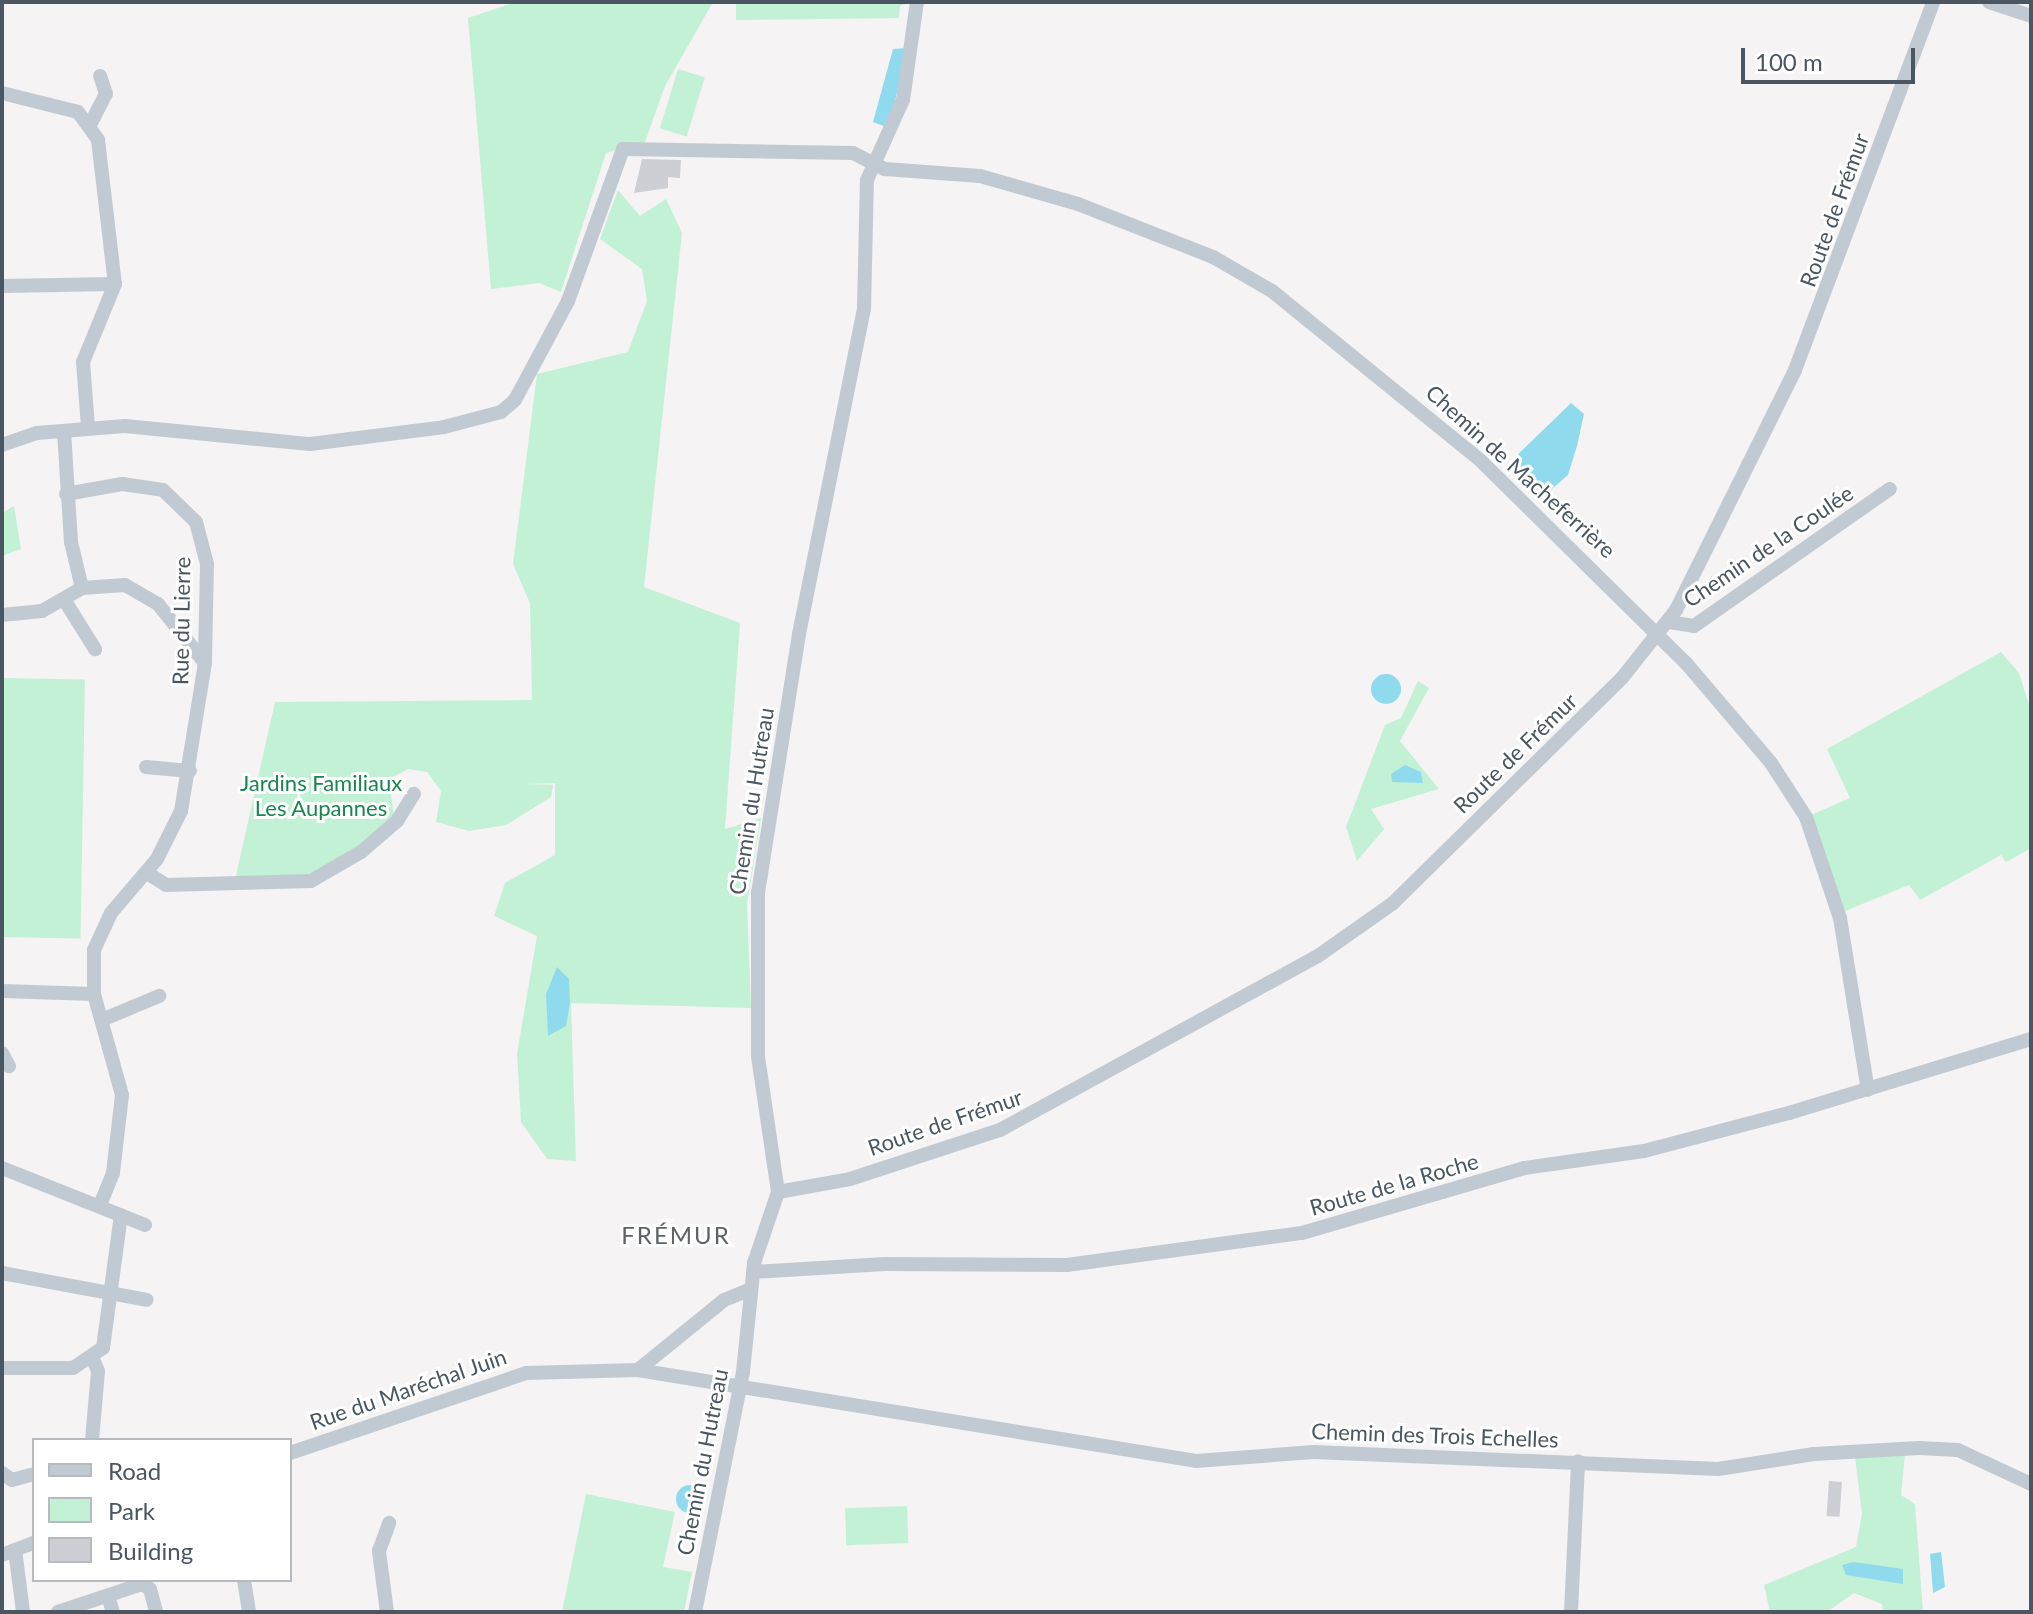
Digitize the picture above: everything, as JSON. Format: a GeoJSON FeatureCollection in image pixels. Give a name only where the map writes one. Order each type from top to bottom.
{"type":"FeatureCollection","features":[{"type":"Feature","properties":{"kind":"street","name":"Chemin du Hutreau"},"geometry":{"type":"LineString","coordinates":[[695,1612],[740,1386],[753,1272],[778,1192],[758,1056],[757,904],[799,634],[864,309],[865,188],[904,96],[917,2]]}},
{"type":"Feature","properties":{"kind":"street","name":"Route de Frémur"},"geometry":{"type":"LineString","coordinates":[[778,1192],[850,1179],[1024,1119],[1350,936],[1393,903],[1575,726],[1669,622],[1724,523],[1829,293],[1933,2]]}},
{"type":"Feature","properties":{"kind":"street"},"geometry":{"type":"LineString","coordinates":[[1989,2],[2031,16]]}},
{"type":"Feature","properties":{"kind":"street"},"geometry":{"type":"LineString","coordinates":[[2,445],[88,427],[83,362],[115,284],[91,123],[106,94],[100,76]]}},
{"type":"Feature","properties":{"kind":"street"},"geometry":{"type":"LineString","coordinates":[[2,93],[71,109],[91,123]]}},
{"type":"Feature","properties":{"kind":"street","name":"Chemin de Macheferrière"},"geometry":{"type":"LineString","coordinates":[[88,427],[208,430],[251,442],[300,444],[418,431],[509,407],[568,301],[619,151],[853,153],[885,169],[969,174],[1042,193],[1213,257],[1254,278],[1451,434],[1659,634],[1771,763],[1806,817],[1840,918],[1868,1090]]}},
{"type":"Feature","properties":{"kind":"street"},"geometry":{"type":"LineString","coordinates":[[2,286],[115,284]]}},
{"type":"Feature","properties":{"kind":"street"},"geometry":{"type":"LineString","coordinates":[[64,431],[66,494],[82,588]]}},
{"type":"Feature","properties":{"kind":"street","name":"Rue du Lierre"},"geometry":{"type":"LineString","coordinates":[[66,494],[122,484],[163,490],[187,508],[207,564],[205,663],[190,771],[181,811],[147,873],[100,932],[91,968],[94,994],[104,1019],[122,1095],[113,1173],[100,1206]]}},
{"type":"Feature","properties":{"kind":"street","name":"Chemin de la Coulée"},"geometry":{"type":"LineString","coordinates":[[1669,622],[1694,626],[1890,489]]}},
{"type":"Feature","properties":{"kind":"street"},"geometry":{"type":"LineString","coordinates":[[2,615],[65,601],[82,588],[125,585],[140,591],[177,623],[205,663]]}},
{"type":"Feature","properties":{"kind":"street"},"geometry":{"type":"LineString","coordinates":[[65,601],[95,649]]}},
{"type":"Feature","properties":{"kind":"street"},"geometry":{"type":"LineString","coordinates":[[146,767],[190,771]]}},
{"type":"Feature","properties":{"kind":"street"},"geometry":{"type":"LineString","coordinates":[[147,873],[166,885],[311,881],[361,852],[397,821],[414,794]]}},
{"type":"Feature","properties":{"kind":"street"},"geometry":{"type":"LineString","coordinates":[[2,991],[94,994]]}},
{"type":"Feature","properties":{"kind":"street"},"geometry":{"type":"LineString","coordinates":[[104,1019],[159,996]]}},
{"type":"Feature","properties":{"kind":"street","name":"Route de la Roche"},"geometry":{"type":"LineString","coordinates":[[753,1272],[885,1264],[1067,1265],[1302,1233],[1524,1168],[1644,1151],[1868,1090],[2031,1039]]}},
{"type":"Feature","properties":{"kind":"street"},"geometry":{"type":"LineString","coordinates":[[2,1168],[145,1225]]}},
{"type":"Feature","properties":{"kind":"street"},"geometry":{"type":"LineString","coordinates":[[2,1368],[73,1368],[93,1359],[103,1348],[121,1215]]}},
{"type":"Feature","properties":{"kind":"street"},"geometry":{"type":"LineString","coordinates":[[2,1273],[147,1300]]}},
{"type":"Feature","properties":{"kind":"street"},"geometry":{"type":"LineString","coordinates":[[638,1370],[724,1300],[751,1289]]}},
{"type":"Feature","properties":{"kind":"street"},"geometry":{"type":"LineString","coordinates":[[92,1438],[98,1371],[93,1359]]}},
{"type":"Feature","properties":{"kind":"street","name":"Rue du Maréchal Juin"},"geometry":{"type":"LineString","coordinates":[[292,1452],[526,1373],[638,1370],[740,1386]]}},
{"type":"Feature","properties":{"kind":"street","name":"Chemin des Trois Echelles"},"geometry":{"type":"LineString","coordinates":[[740,1386],[1196,1461],[1314,1452],[1718,1469],[1814,1454],[1958,1450],[2031,1484]]}},
{"type":"Feature","properties":{"kind":"street"},"geometry":{"type":"LineString","coordinates":[[1571,1612],[1578,1461]]}},
{"type":"Feature","properties":{"kind":"street"},"geometry":{"type":"LineString","coordinates":[[2,1473],[12,1480],[32,1475]]}},
{"type":"Feature","properties":{"kind":"street"},"geometry":{"type":"LineString","coordinates":[[387,1612],[379,1551],[389,1523]]}},
{"type":"Feature","properties":{"kind":"street"},"geometry":{"type":"LineString","coordinates":[[23,1612],[8,1553],[32,1544]]}},
{"type":"Feature","properties":{"kind":"street"},"geometry":{"type":"LineString","coordinates":[[244,1582],[249,1612]]}},
{"type":"Feature","properties":{"kind":"street"},"geometry":{"type":"LineString","coordinates":[[58,1612],[142,1584],[150,1589],[156,1612]]}},
{"type":"Feature","properties":{"kind":"street"},"geometry":{"type":"LineString","coordinates":[[108,1596],[113,1612]]}},
{"type":"Feature","properties":{"kind":"green space"},"geometry":{"type":"Polygon","coordinates":[[[516,2],[713,2],[665,86],[645,142],[606,153],[561,292],[539,283],[491,289],[468,18],[516,2]]]}},
{"type":"Feature","properties":{"kind":"green space"},"geometry":{"type":"Polygon","coordinates":[[[736,2],[911,2],[900,6],[899,18],[736,20],[736,2]]]}},
{"type":"Feature","properties":{"kind":"green space"},"geometry":{"type":"Polygon","coordinates":[[[678,69],[705,77],[687,136],[660,128],[678,69]]]}},
{"type":"Feature","properties":{"kind":"green space","name":"Jardins Familiaux Les Aupannes"},"geometry":{"type":"Polygon","coordinates":[[[618,190],[640,216],[666,199],[682,233],[644,587],[740,623],[725,829],[761,818],[747,904],[751,1008],[571,1003],[576,1161],[547,1159],[521,1122],[517,1054],[537,936],[494,916],[505,883],[555,855],[555,783],[527,784],[553,785],[551,797],[506,825],[469,831],[436,822],[441,791],[427,772],[408,769],[389,779],[394,817],[363,845],[316,874],[235,880],[275,702],[532,700],[530,603],[513,564],[537,374],[628,352],[647,301],[642,269],[600,239],[618,190]]]}},
{"type":"Feature","properties":{"kind":"green space"},"geometry":{"type":"Polygon","coordinates":[[[14,506],[21,549],[2,556],[2,513],[14,506]]]}},
{"type":"Feature","properties":{"kind":"green space"},"geometry":{"type":"Polygon","coordinates":[[[2001,652],[2019,673],[2030,708],[2031,848],[2006,862],[2001,855],[1920,900],[1909,885],[1845,911],[1811,815],[1850,798],[1827,749],[2001,652]]]}},
{"type":"Feature","properties":{"kind":"green space"},"geometry":{"type":"Polygon","coordinates":[[[2,678],[85,679],[80,938],[2,937],[2,678]]]}},
{"type":"Feature","properties":{"kind":"green space"},"geometry":{"type":"Polygon","coordinates":[[[1418,681],[1429,688],[1400,741],[1439,789],[1371,809],[1384,829],[1357,861],[1346,827],[1385,725],[1401,718],[1418,681]]]}},
{"type":"Feature","properties":{"kind":"green space"},"geometry":{"type":"Polygon","coordinates":[[[1905,1454],[1901,1495],[1915,1504],[1923,1612],[1883,1612],[1882,1604],[1854,1593],[1827,1612],[1770,1612],[1764,1585],[1856,1547],[1862,1514],[1855,1457],[1905,1454]]]}},
{"type":"Feature","properties":{"kind":"green space"},"geometry":{"type":"Polygon","coordinates":[[[586,1494],[675,1512],[663,1567],[692,1572],[684,1612],[562,1612],[586,1494]]]}},
{"type":"Feature","properties":{"kind":"green space"},"geometry":{"type":"Polygon","coordinates":[[[907,1506],[908,1543],[846,1545],[845,1508],[907,1506]]]}},
{"type":"Feature","properties":{"kind":"water"},"geometry":{"type":"Polygon","coordinates":[[[907,48],[889,128],[873,122],[893,49],[907,48]]]}},
{"type":"Feature","properties":{"kind":"water"},"geometry":{"type":"Polygon","coordinates":[[[1571,403],[1584,414],[1577,446],[1568,475],[1546,494],[1532,477],[1510,472],[1509,463],[1571,403]]]}},
{"type":"Feature","properties":{"kind":"water"},"geometry":{"type":"Polygon","coordinates":[[[1386,674],[1397,678],[1401,689],[1397,700],[1386,704],[1375,700],[1371,689],[1375,678],[1386,674]]]}},
{"type":"Feature","properties":{"kind":"water"},"geometry":{"type":"Polygon","coordinates":[[[1405,765],[1421,772],[1423,783],[1392,782],[1391,774],[1405,765]]]}},
{"type":"Feature","properties":{"kind":"water"},"geometry":{"type":"Polygon","coordinates":[[[557,967],[569,979],[570,1003],[566,1026],[548,1036],[546,994],[557,967]]]}},
{"type":"Feature","properties":{"kind":"water"},"geometry":{"type":"Polygon","coordinates":[[[690,1485],[700,1489],[704,1499],[700,1509],[690,1513],[680,1509],[676,1499],[680,1489],[690,1485]]]}},
{"type":"Feature","properties":{"kind":"water"},"geometry":{"type":"Polygon","coordinates":[[[1941,1552],[1945,1587],[1933,1593],[1930,1554],[1941,1552]]]}},
{"type":"Feature","properties":{"kind":"water"},"geometry":{"type":"Polygon","coordinates":[[[1854,1562],[1903,1569],[1903,1584],[1846,1575],[1842,1565],[1854,1562]]]}},
{"type":"Feature","properties":{"kind":"building"},"geometry":{"type":"Polygon","coordinates":[[[642,159],[681,160],[680,178],[668,177],[668,188],[634,193],[642,159]]]}},
{"type":"Feature","properties":{"kind":"building"},"geometry":{"type":"Polygon","coordinates":[[[1829,1481],[1842,1482],[1840,1517],[1827,1516],[1829,1481]]]}},
{"type":"Feature","properties":{"kind":"district","name":"FRÉMUR"},"geometry":{"type":"Point","coordinates":[676,1235]}}]}
